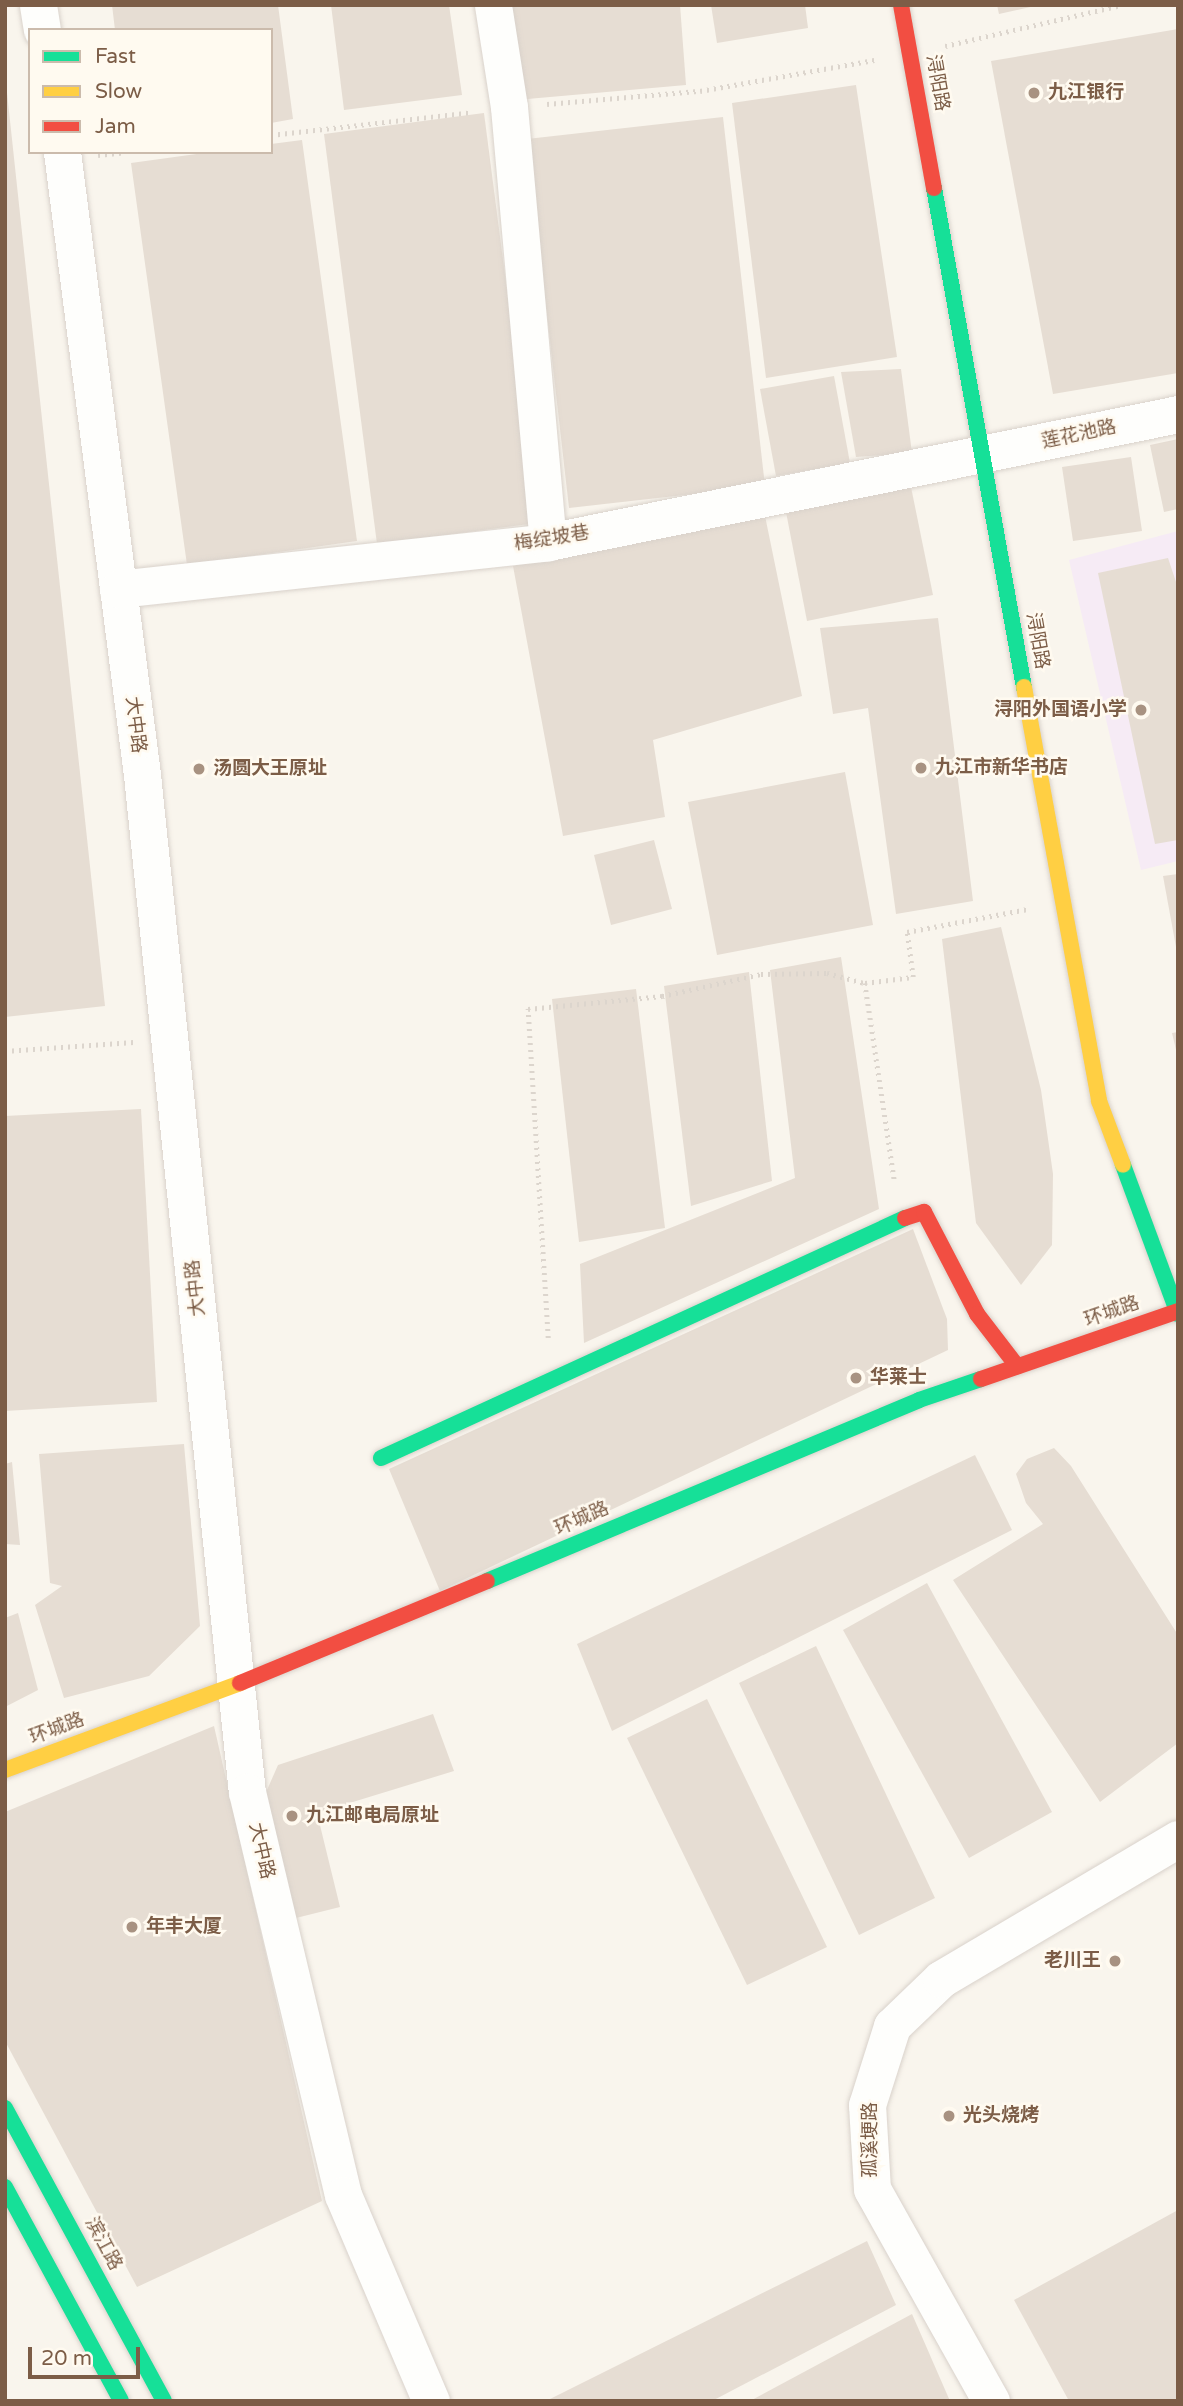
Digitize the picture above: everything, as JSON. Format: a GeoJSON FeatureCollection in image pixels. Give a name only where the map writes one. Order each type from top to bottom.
{"type":"FeatureCollection","features":[{"type":"Feature","properties":{"kind":"street"},"geometry":{"type":"LineString","coordinates":[[38,5],[42,28]]}},
{"type":"Feature","properties":{"kind":"street"},"geometry":{"type":"LineString","coordinates":[[493,5],[509,107],[548,542]]}},
{"type":"Feature","properties":{"kind":"street","name":"浔阳路"},"geometry":{"type":"LineString","coordinates":[[901,5],[1099,1101],[1177,1312]]}},
{"type":"Feature","properties":{"kind":"street","name":"大中路"},"geometry":{"type":"LineString","coordinates":[[62,154],[118,590],[169,1040],[247,1792],[343,2195],[431,2401]]}},
{"type":"Feature","properties":{"kind":"street","name":"莲花池路"},"geometry":{"type":"LineString","coordinates":[[981,455],[1178,414]]}},
{"type":"Feature","properties":{"kind":"street","name":"梅绽坡巷"},"geometry":{"type":"LineString","coordinates":[[118,590],[548,542],[981,455]]}},
{"type":"Feature","properties":{"kind":"street"},"geometry":{"type":"LineString","coordinates":[[381,1458],[550,1378],[901,1220],[925,1212],[977,1314],[1017,1366]]}},
{"type":"Feature","properties":{"kind":"street","name":"环城路"},"geometry":{"type":"LineString","coordinates":[[5,1770],[237,1685],[919,1400],[1177,1312]]}},
{"type":"Feature","properties":{"kind":"street","name":"孤溪埂路"},"geometry":{"type":"LineString","coordinates":[[991,2401],[872,2189],[867,2105],[892,2026],[941,1979],[1178,1839]]}},
{"type":"Feature","properties":{"kind":"street","name":"滨江路"},"geometry":{"type":"LineString","coordinates":[[5,2108],[164,2401]]}},
{"type":"Feature","properties":{"kind":"street"},"geometry":{"type":"LineString","coordinates":[[5,2187],[121,2401]]}},
{"type":"Feature","properties":{"kind":"path"},"geometry":{"type":"LineString","coordinates":[[273,135],[509,107],[700,91],[910,54],[1121,5]]}},
{"type":"Feature","properties":{"kind":"path"},"geometry":{"type":"LineString","coordinates":[[550,1378],[528,1009],[662,996],[761,974],[827,973],[865,983],[913,977],[907,932],[1063,902]]}},
{"type":"Feature","properties":{"kind":"path"},"geometry":{"type":"LineString","coordinates":[[865,983],[901,1220]]}},
{"type":"Feature","properties":{"kind":"path"},"geometry":{"type":"LineString","coordinates":[[5,1051],[169,1040]]}},
{"type":"Feature","properties":{"kind":"shaded area","name":"浔阳外国语小学"},"geometry":{"type":"Polygon","coordinates":[[[1178,531],[1178,861],[1141,870],[1069,560],[1178,531]]]}},
{"type":"Feature","properties":{"kind":"building"},"geometry":{"type":"Polygon","coordinates":[[[112,5],[278,5],[293,119],[273,123],[273,28],[115,28],[112,5]]]}},
{"type":"Feature","properties":{"kind":"building"},"geometry":{"type":"Polygon","coordinates":[[[331,5],[449,5],[462,95],[344,110],[331,5]]]}},
{"type":"Feature","properties":{"kind":"building"},"geometry":{"type":"Polygon","coordinates":[[[505,5],[680,5],[686,85],[516,100],[505,5]]]}},
{"type":"Feature","properties":{"kind":"building"},"geometry":{"type":"Polygon","coordinates":[[[711,5],[805,5],[808,28],[717,43],[711,5]]]}},
{"type":"Feature","properties":{"kind":"building"},"geometry":{"type":"Polygon","coordinates":[[[997,5],[1034,5],[1035,6],[999,14],[997,5]]]}},
{"type":"Feature","properties":{"kind":"building"},"geometry":{"type":"Polygon","coordinates":[[[1178,29],[1178,373],[1053,394],[991,61],[1178,29]]]}},
{"type":"Feature","properties":{"kind":"building"},"geometry":{"type":"Polygon","coordinates":[[[5,74],[105,1006],[5,1017],[5,74]]]}},
{"type":"Feature","properties":{"kind":"building"},"geometry":{"type":"Polygon","coordinates":[[[856,85],[897,357],[766,378],[732,103],[856,85]]]}},
{"type":"Feature","properties":{"kind":"building"},"geometry":{"type":"Polygon","coordinates":[[[484,113],[537,523],[377,544],[324,134],[484,113]]]}},
{"type":"Feature","properties":{"kind":"building"},"geometry":{"type":"Polygon","coordinates":[[[723,117],[765,486],[569,508],[527,139],[723,117]]]}},
{"type":"Feature","properties":{"kind":"building"},"geometry":{"type":"Polygon","coordinates":[[[302,140],[357,541],[187,565],[131,163],[196,154],[273,154],[273,144],[302,140]]]}},
{"type":"Feature","properties":{"kind":"building"},"geometry":{"type":"Polygon","coordinates":[[[901,369],[912,453],[856,457],[841,372],[901,369]]]}},
{"type":"Feature","properties":{"kind":"building"},"geometry":{"type":"Polygon","coordinates":[[[834,376],[850,463],[776,476],[760,389],[834,376]]]}},
{"type":"Feature","properties":{"kind":"building"},"geometry":{"type":"Polygon","coordinates":[[[1178,439],[1178,509],[1164,512],[1150,445],[1178,439]]]}},
{"type":"Feature","properties":{"kind":"building"},"geometry":{"type":"Polygon","coordinates":[[[1131,457],[1142,531],[1073,541],[1062,467],[1131,457]]]}},
{"type":"Feature","properties":{"kind":"building"},"geometry":{"type":"Polygon","coordinates":[[[911,487],[933,595],[807,621],[786,512],[911,487]]]}},
{"type":"Feature","properties":{"kind":"building"},"geometry":{"type":"Polygon","coordinates":[[[764,511],[802,696],[653,740],[665,817],[563,836],[513,566],[764,511]]]}},
{"type":"Feature","properties":{"kind":"building","name":"浔阳外国语小学"},"geometry":{"type":"Polygon","coordinates":[[[1168,558],[1178,588],[1178,840],[1155,844],[1098,573],[1168,558]]]}},
{"type":"Feature","properties":{"kind":"building"},"geometry":{"type":"Polygon","coordinates":[[[938,618],[973,901],[896,914],[868,708],[833,714],[820,628],[938,618]]]}},
{"type":"Feature","properties":{"kind":"building"},"geometry":{"type":"Polygon","coordinates":[[[845,772],[873,925],[717,955],[688,802],[845,772]]]}},
{"type":"Feature","properties":{"kind":"building"},"geometry":{"type":"Polygon","coordinates":[[[654,840],[672,909],[611,925],[594,855],[654,840]]]}},
{"type":"Feature","properties":{"kind":"building"},"geometry":{"type":"Polygon","coordinates":[[[1178,874],[1178,947],[1176,947],[1163,876],[1178,874]]]}},
{"type":"Feature","properties":{"kind":"building"},"geometry":{"type":"Polygon","coordinates":[[[1001,927],[1041,1090],[1053,1174],[1052,1245],[1021,1285],[976,1223],[942,939],[1001,927]]]}},
{"type":"Feature","properties":{"kind":"building"},"geometry":{"type":"Polygon","coordinates":[[[841,957],[879,1209],[584,1343],[580,1264],[795,1178],[770,970],[841,957]]]}},
{"type":"Feature","properties":{"kind":"building"},"geometry":{"type":"Polygon","coordinates":[[[749,972],[772,1181],[691,1206],[664,986],[749,972]]]}},
{"type":"Feature","properties":{"kind":"building"},"geometry":{"type":"Polygon","coordinates":[[[636,989],[665,1228],[579,1242],[552,999],[636,989]]]}},
{"type":"Feature","properties":{"kind":"building"},"geometry":{"type":"Polygon","coordinates":[[[1178,1032],[1178,1053],[1177,1054],[1172,1033],[1178,1032]]]}},
{"type":"Feature","properties":{"kind":"building"},"geometry":{"type":"Polygon","coordinates":[[[141,1109],[157,1402],[5,1411],[5,1116],[141,1109]]]}},
{"type":"Feature","properties":{"kind":"building"},"geometry":{"type":"Polygon","coordinates":[[[913,1229],[947,1319],[948,1350],[440,1591],[389,1469],[913,1229]]]}},
{"type":"Feature","properties":{"kind":"building"},"geometry":{"type":"Polygon","coordinates":[[[184,1444],[200,1626],[149,1676],[64,1698],[35,1605],[62,1586],[50,1583],[39,1454],[184,1444]]]}},
{"type":"Feature","properties":{"kind":"building"},"geometry":{"type":"Polygon","coordinates":[[[1054,1448],[1071,1466],[1178,1635],[1178,1743],[1100,1802],[953,1580],[1043,1524],[1026,1503],[1016,1474],[1027,1459],[1054,1448]]]}},
{"type":"Feature","properties":{"kind":"building"},"geometry":{"type":"Polygon","coordinates":[[[975,1455],[1012,1530],[612,1731],[577,1644],[975,1455]]]}},
{"type":"Feature","properties":{"kind":"building"},"geometry":{"type":"Polygon","coordinates":[[[12,1462],[20,1545],[5,1544],[5,1464],[12,1462]]]}},
{"type":"Feature","properties":{"kind":"building"},"geometry":{"type":"Polygon","coordinates":[[[927,1583],[1052,1812],[969,1858],[843,1630],[927,1583]]]}},
{"type":"Feature","properties":{"kind":"building"},"geometry":{"type":"Polygon","coordinates":[[[18,1613],[38,1690],[5,1707],[5,1618],[18,1613]]]}},
{"type":"Feature","properties":{"kind":"building"},"geometry":{"type":"Polygon","coordinates":[[[816,1646],[935,1898],[859,1935],[739,1683],[816,1646]]]}},
{"type":"Feature","properties":{"kind":"building"},"geometry":{"type":"Polygon","coordinates":[[[707,1699],[827,1947],[747,1985],[627,1738],[707,1699]]]}},
{"type":"Feature","properties":{"kind":"building","name":"九江邮电局原址"},"geometry":{"type":"Polygon","coordinates":[[[433,1714],[454,1771],[317,1813],[340,1907],[288,1920],[265,1819],[267,1790],[278,1765],[433,1714]]]}},
{"type":"Feature","properties":{"kind":"building","name":"年丰大厦"},"geometry":{"type":"Polygon","coordinates":[[[214,1726],[322,2201],[137,2287],[5,2041],[5,1812],[214,1726]]]}},
{"type":"Feature","properties":{"kind":"building"},"geometry":{"type":"Polygon","coordinates":[[[1178,2210],[1178,2401],[1069,2401],[1014,2300],[1178,2210]]]}},
{"type":"Feature","properties":{"kind":"building"},"geometry":{"type":"Polygon","coordinates":[[[867,2241],[896,2305],[712,2401],[546,2401],[867,2241]]]}},
{"type":"Feature","properties":{"kind":"building"},"geometry":{"type":"Polygon","coordinates":[[[912,2314],[950,2401],[750,2401],[912,2314]]]}},
{"type":"Feature","properties":{"kind":"traffic: fast"},"geometry":{"type":"LineString","coordinates":[[934,188],[1024,687]]}},
{"type":"Feature","properties":{"kind":"traffic: fast"},"geometry":{"type":"LineString","coordinates":[[1123,1165],[1178,1314]]}},
{"type":"Feature","properties":{"kind":"traffic: fast"},"geometry":{"type":"LineString","coordinates":[[381,1458],[905,1218]]}},
{"type":"Feature","properties":{"kind":"traffic: fast"},"geometry":{"type":"LineString","coordinates":[[487,1581],[919,1400],[981,1379]]}},
{"type":"Feature","properties":{"kind":"traffic: fast"},"geometry":{"type":"LineString","coordinates":[[5,2108],[164,2401]]}},
{"type":"Feature","properties":{"kind":"traffic: fast"},"geometry":{"type":"LineString","coordinates":[[5,2187],[121,2401]]}},
{"type":"Feature","properties":{"kind":"traffic: slow"},"geometry":{"type":"LineString","coordinates":[[1024,687],[1099,1101],[1123,1165]]}},
{"type":"Feature","properties":{"kind":"traffic: slow"},"geometry":{"type":"LineString","coordinates":[[5,1770],[240,1683]]}},
{"type":"Feature","properties":{"kind":"traffic: jam"},"geometry":{"type":"LineString","coordinates":[[901,5],[934,188]]}},
{"type":"Feature","properties":{"kind":"traffic: jam"},"geometry":{"type":"LineString","coordinates":[[905,1218],[924,1212],[977,1314],[1017,1366]]}},
{"type":"Feature","properties":{"kind":"traffic: jam"},"geometry":{"type":"LineString","coordinates":[[981,1379],[1178,1311]]}},
{"type":"Feature","properties":{"kind":"traffic: jam"},"geometry":{"type":"LineString","coordinates":[[240,1683],[487,1581]]}},
{"type":"Feature","properties":{"kind":"place","name":"九江银行"},"geometry":{"type":"Point","coordinates":[1034,93]}},
{"type":"Feature","properties":{"kind":"place","name":"浔阳外国语小学"},"geometry":{"type":"Point","coordinates":[1141,710]}},
{"type":"Feature","properties":{"kind":"place","name":"九江市新华书店"},"geometry":{"type":"Point","coordinates":[921,768]}},
{"type":"Feature","properties":{"kind":"place","name":"汤圆大王原址"},"geometry":{"type":"Point","coordinates":[199,769]}},
{"type":"Feature","properties":{"kind":"place","name":"华莱士"},"geometry":{"type":"Point","coordinates":[856,1378]}},
{"type":"Feature","properties":{"kind":"place","name":"九江邮电局原址"},"geometry":{"type":"Point","coordinates":[292,1816]}},
{"type":"Feature","properties":{"kind":"place","name":"年丰大厦"},"geometry":{"type":"Point","coordinates":[132,1927]}},
{"type":"Feature","properties":{"kind":"place","name":"老川王"},"geometry":{"type":"Point","coordinates":[1115,1961]}},
{"type":"Feature","properties":{"kind":"place","name":"光头烧烤"},"geometry":{"type":"Point","coordinates":[949,2116]}}]}
